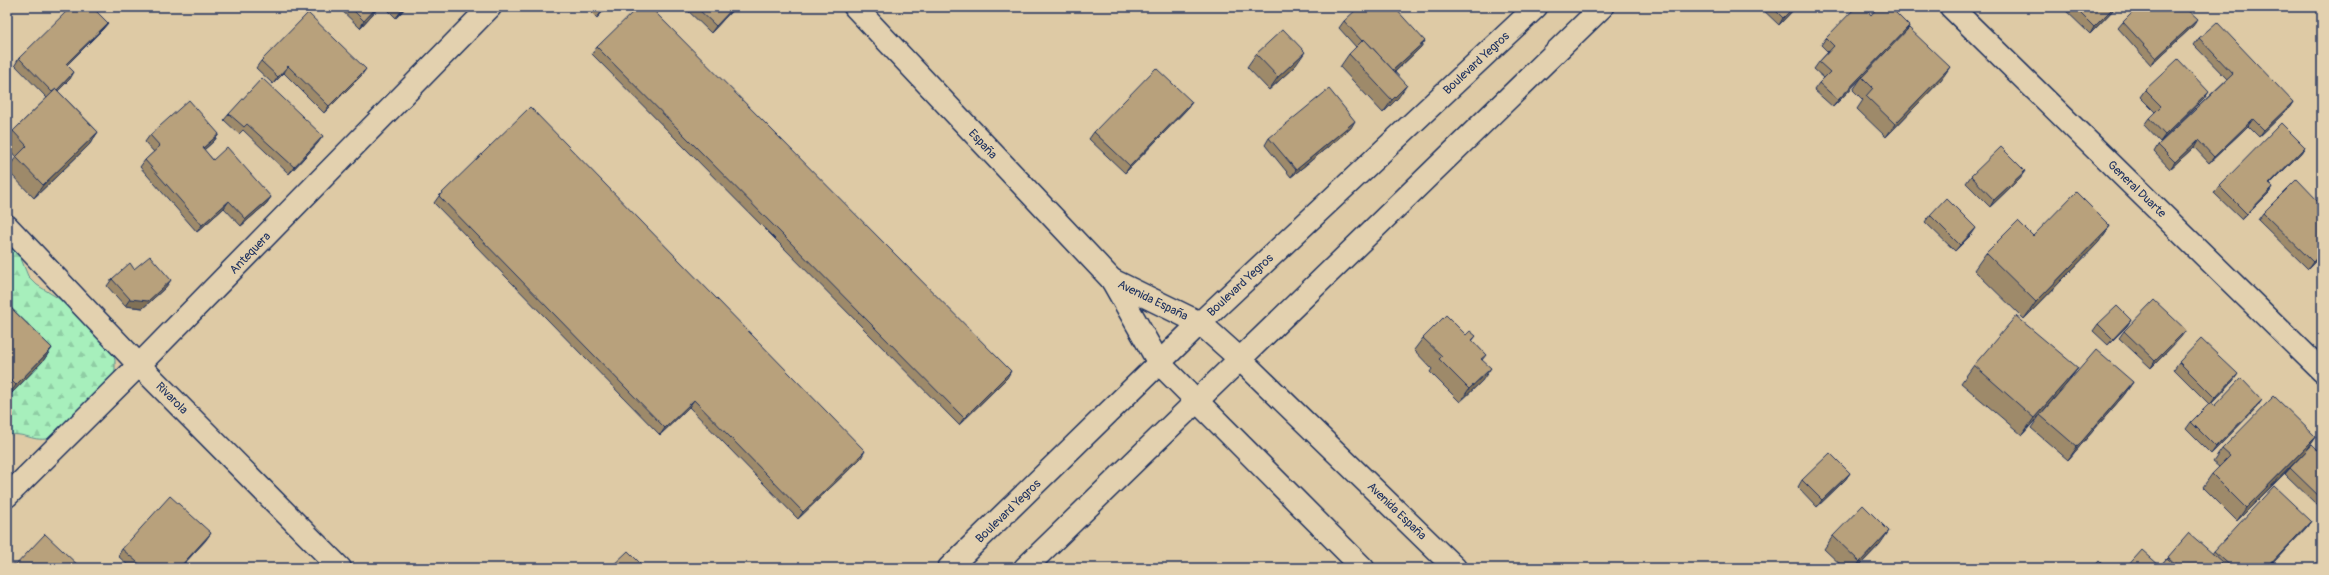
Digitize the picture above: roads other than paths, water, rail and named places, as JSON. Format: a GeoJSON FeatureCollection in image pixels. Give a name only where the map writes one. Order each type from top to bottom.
{"type":"FeatureCollection","features":[{"type":"Feature","properties":{"kind":"street","name":"Antequera"},"geometry":{"type":"LineString","coordinates":[[7,496],[139,365],[490,7]]}},
{"type":"Feature","properties":{"kind":"street","name":"España"},"geometry":{"type":"LineString","coordinates":[[855,7],[1112,280]]}},
{"type":"Feature","properties":{"kind":"street","name":"Boulevard Yegros"},"geometry":{"type":"LineString","coordinates":[[949,568],[1158,363],[1536,7]]}},
{"type":"Feature","properties":{"kind":"street"},"geometry":{"type":"LineString","coordinates":[[1025,568],[1602,7]]}},
{"type":"Feature","properties":{"kind":"street","name":"General Duarte"},"geometry":{"type":"LineString","coordinates":[[1951,7],[2322,371]]}},
{"type":"Feature","properties":{"kind":"street","name":"Rivarola"},"geometry":{"type":"LineString","coordinates":[[7,226],[139,365],[340,568]]}},
{"type":"Feature","properties":{"kind":"street","name":"Avenida España"},"geometry":{"type":"LineString","coordinates":[[1112,280],[1200,323],[1240,359],[1456,568]]}},
{"type":"Feature","properties":{"kind":"street","name":"Avenida España"},"geometry":{"type":"LineString","coordinates":[[1112,280],[1158,363],[1363,568]]}}]}
